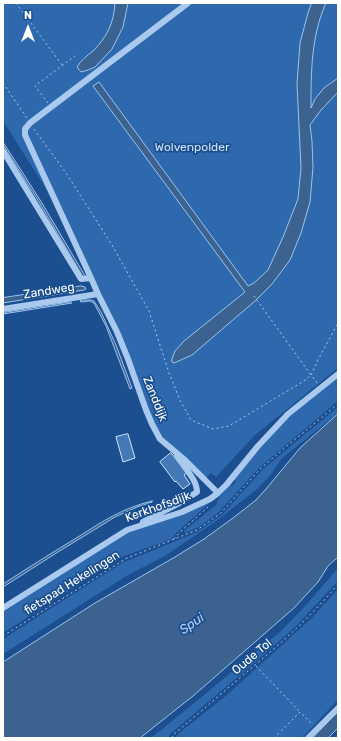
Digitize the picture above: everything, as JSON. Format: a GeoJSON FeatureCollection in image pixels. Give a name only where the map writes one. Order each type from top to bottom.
{"type":"FeatureCollection","features":[{"type":"Feature","properties":{"kind":"street"},"geometry":{"type":"LineString","coordinates":[[98,294],[24,135],[25,129],[30,123],[188,3]]}},
{"type":"Feature","properties":{"kind":"street"},"geometry":{"type":"LineString","coordinates":[[3,151],[81,279],[91,278]]}},
{"type":"Feature","properties":{"kind":"street","name":"Zandweg"},"geometry":{"type":"LineString","coordinates":[[3,309],[98,294]]}},
{"type":"Feature","properties":{"kind":"street","name":"Zanddijk"},"geometry":{"type":"LineString","coordinates":[[98,294],[117,332],[143,403],[160,439],[173,449],[218,493]]}},
{"type":"Feature","properties":{"kind":"street","name":"Kerkhofsdijk"},"geometry":{"type":"LineString","coordinates":[[3,608],[128,530],[182,512],[210,499],[227,484],[258,446],[288,414],[338,374]]}},
{"type":"Feature","properties":{"kind":"street"},"geometry":{"type":"LineString","coordinates":[[128,530],[197,492],[197,487],[173,449]]}},
{"type":"Feature","properties":{"kind":"street"},"geometry":{"type":"LineString","coordinates":[[308,738],[338,708]]}},
{"type":"Feature","properties":{"kind":"path"},"geometry":{"type":"LineString","coordinates":[[16,3],[62,65]]}},
{"type":"Feature","properties":{"kind":"path"},"geometry":{"type":"LineString","coordinates":[[51,107],[35,86],[75,56]]}},
{"type":"Feature","properties":{"kind":"path"},"geometry":{"type":"LineString","coordinates":[[3,83],[66,173],[112,245],[149,311],[172,380],[180,400],[191,420],[213,429],[229,426],[304,381],[311,375],[338,323]]}},
{"type":"Feature","properties":{"kind":"path"},"geometry":{"type":"LineString","coordinates":[[254,296],[320,388]]}},
{"type":"Feature","properties":{"kind":"path","name":"fietspad Hekelingen"},"geometry":{"type":"LineString","coordinates":[[3,636],[122,560],[197,530],[221,513],[260,469],[338,404]]}},
{"type":"Feature","properties":{"kind":"path","name":"fietspad Hekelingen"},"geometry":{"type":"LineString","coordinates":[[174,539],[209,506]]}},
{"type":"Feature","properties":{"kind":"path","name":"Oude Tol"},"geometry":{"type":"LineString","coordinates":[[172,738],[310,616],[338,584]]}},
{"type":"Feature","properties":{"kind":"path"},"geometry":{"type":"LineString","coordinates":[[255,665],[310,722]]}},
{"type":"Feature","properties":{"kind":"path"},"geometry":{"type":"LineString","coordinates":[[274,738],[300,712]]}},
{"type":"Feature","properties":{"kind":"green space","name":"Wolvenpolder"},"geometry":{"type":"Polygon","coordinates":[[[3,3],[338,3],[338,368],[255,435],[216,477],[211,473],[206,478],[163,439],[151,417],[66,220],[3,121],[3,3]]]}},
{"type":"Feature","properties":{"kind":"green space"},"geometry":{"type":"Polygon","coordinates":[[[338,376],[338,401],[260,467],[219,512],[199,527],[185,533],[184,531],[216,505],[220,496],[229,484],[232,486],[236,482],[234,479],[284,421],[338,376]]]}},
{"type":"Feature","properties":{"kind":"green space"},"geometry":{"type":"Polygon","coordinates":[[[338,407],[338,413],[281,459],[270,476],[257,489],[219,519],[165,556],[128,575],[3,654],[3,639],[122,563],[197,532],[222,515],[263,469],[338,407]]]}},
{"type":"Feature","properties":{"kind":"green space"},"geometry":{"type":"Polygon","coordinates":[[[214,499],[176,533],[172,539],[121,557],[3,633],[3,610],[124,533],[214,499]]]}},
{"type":"Feature","properties":{"kind":"green space"},"geometry":{"type":"Polygon","coordinates":[[[338,568],[338,581],[297,625],[170,734],[168,738],[151,738],[281,631],[338,568]]]}},
{"type":"Feature","properties":{"kind":"green space"},"geometry":{"type":"Polygon","coordinates":[[[338,589],[338,700],[302,738],[176,738],[179,733],[227,695],[310,620],[338,589]]]}},
{"type":"Feature","properties":{"kind":"water"},"geometry":{"type":"Polygon","coordinates":[[[115,3],[128,3],[123,27],[112,49],[95,67],[81,72],[77,67],[82,60],[98,46],[109,29],[115,3]]]}},
{"type":"Feature","properties":{"kind":"water"},"geometry":{"type":"Polygon","coordinates":[[[312,3],[326,3],[317,28],[313,55],[311,108],[315,99],[324,88],[338,78],[338,92],[321,110],[310,125],[313,167],[310,202],[301,233],[290,260],[272,284],[255,301],[192,355],[174,363],[172,362],[172,359],[175,351],[184,341],[245,292],[93,86],[99,82],[248,286],[254,283],[268,270],[298,199],[301,168],[297,84],[300,43],[312,3]]]}},
{"type":"Feature","properties":{"kind":"water"},"geometry":{"type":"Polygon","coordinates":[[[3,142],[42,203],[85,276],[83,277],[39,202],[3,145],[3,142]]]}},
{"type":"Feature","properties":{"kind":"water"},"geometry":{"type":"Polygon","coordinates":[[[81,286],[85,287],[86,289],[3,303],[3,298],[81,286]]]}},
{"type":"Feature","properties":{"kind":"water"},"geometry":{"type":"Polygon","coordinates":[[[81,300],[94,301],[101,312],[116,345],[132,388],[130,389],[106,326],[94,303],[90,301],[81,302],[81,300]]]}},
{"type":"Feature","properties":{"kind":"water"},"geometry":{"type":"Polygon","coordinates":[[[72,303],[3,314],[3,313],[72,303]]]}},
{"type":"Feature","properties":{"kind":"water","name":"Spui"},"geometry":{"type":"Polygon","coordinates":[[[338,414],[338,557],[328,566],[318,582],[294,608],[193,696],[140,738],[3,738],[3,662],[95,603],[204,539],[233,518],[256,500],[300,448],[338,414]]]}},
{"type":"Feature","properties":{"kind":"water"},"geometry":{"type":"Polygon","coordinates":[[[152,501],[115,517],[3,587],[3,584],[105,520],[122,511],[152,501]]]}},
{"type":"Feature","properties":{"kind":"water"},"geometry":{"type":"Polygon","coordinates":[[[338,712],[338,728],[328,738],[313,738],[338,712]]]}},
{"type":"Feature","properties":{"kind":"building"},"geometry":{"type":"Polygon","coordinates":[[[128,434],[135,458],[123,462],[116,437],[128,434]]]}},
{"type":"Feature","properties":{"kind":"building"},"geometry":{"type":"Polygon","coordinates":[[[171,453],[187,473],[184,475],[190,484],[183,489],[176,481],[175,482],[160,462],[171,453]]]}}]}
